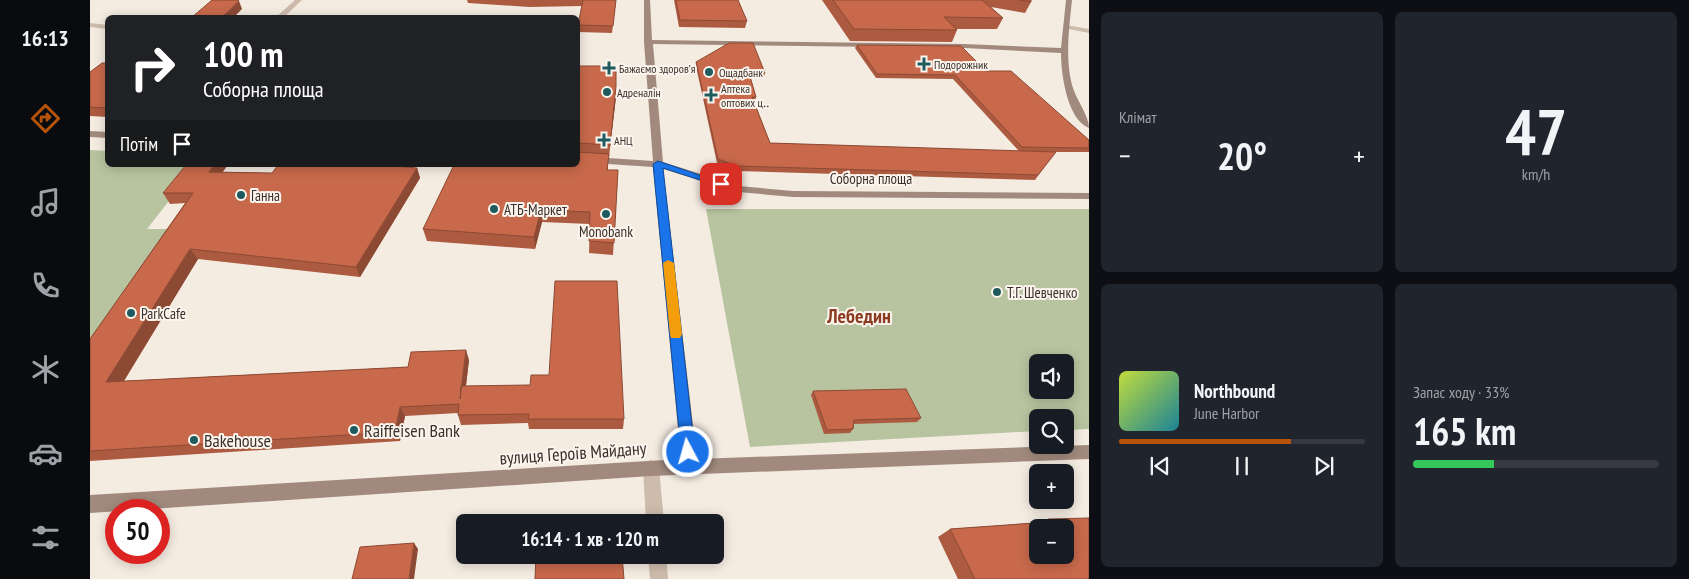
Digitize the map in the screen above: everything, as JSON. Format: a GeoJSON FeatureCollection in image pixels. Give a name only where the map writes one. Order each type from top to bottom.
{"type":"FeatureCollection","features":[{"type":"Feature","properties":{"kind":"main road"},"geometry":{"type":"LineString","coordinates":[[647,0],[648,42],[658,164],[690,467]]}},
{"type":"Feature","properties":{"kind":"main road"},"geometry":{"type":"LineString","coordinates":[[1069,0],[1064,70],[1072,100],[1089,126]]}},
{"type":"Feature","properties":{"kind":"main road"},"geometry":{"type":"LineString","coordinates":[[648,42],[964,46],[1035,48],[1065,51]]}},
{"type":"Feature","properties":{"kind":"main road"},"geometry":{"type":"LineString","coordinates":[[90,134],[105,135]]}},
{"type":"Feature","properties":{"kind":"main road","name":"Соборна площа"},"geometry":{"type":"LineString","coordinates":[[580,159],[658,164],[738,189],[794,194],[1089,196]]}},
{"type":"Feature","properties":{"kind":"main road","name":"вулиця Героїв Майдану"},"geometry":{"type":"LineString","coordinates":[[90,504],[651,468],[1089,452]]}},
{"type":"Feature","properties":{"kind":"street"},"geometry":{"type":"LineString","coordinates":[[282,15],[299,0]]}},
{"type":"Feature","properties":{"kind":"street"},"geometry":{"type":"LineString","coordinates":[[90,25],[105,27]]}},
{"type":"Feature","properties":{"kind":"street"},"geometry":{"type":"LineString","coordinates":[[1066,27],[1089,31]]}},
{"type":"Feature","properties":{"kind":"street"},"geometry":{"type":"LineString","coordinates":[[651,468],[654,514]]}},
{"type":"Feature","properties":{"kind":"street"},"geometry":{"type":"LineString","coordinates":[[658,564],[659,579]]}},
{"type":"Feature","properties":{"kind":"green space"},"geometry":{"type":"Polygon","coordinates":[[[90,150],[105,151],[105,167],[195,167],[147,229],[178,229],[90,358],[90,150]]]}},
{"type":"Feature","properties":{"kind":"green space"},"geometry":{"type":"Polygon","coordinates":[[[706,209],[1089,209],[1089,429],[1074,430],[1074,409],[1029,409],[1029,431],[750,447],[706,209]]]}},
{"type":"Feature","properties":{"kind":"building"},"geometry":{"type":"Polygon","coordinates":[[[212,0],[239,1],[224,15],[194,15],[212,0]]]}},
{"type":"Feature","properties":{"kind":"building"},"geometry":{"type":"Polygon","coordinates":[[[583,0],[616,0],[613,26],[580,25],[583,0]]]}},
{"type":"Feature","properties":{"kind":"building"},"geometry":{"type":"Polygon","coordinates":[[[676,0],[738,0],[747,21],[680,20],[676,0]]]}},
{"type":"Feature","properties":{"kind":"building"},"geometry":{"type":"Polygon","coordinates":[[[833,0],[982,0],[1003,18],[944,17],[957,30],[854,29],[833,0]]]}},
{"type":"Feature","properties":{"kind":"building"},"geometry":{"type":"Polygon","coordinates":[[[729,43],[753,43],[765,73],[749,73],[756,97],[752,97],[770,143],[1056,152],[1038,175],[736,166],[718,159],[696,62],[729,43]]]}},
{"type":"Feature","properties":{"kind":"building"},"geometry":{"type":"Polygon","coordinates":[[[857,45],[961,46],[986,71],[1011,71],[1089,140],[1089,148],[1022,147],[955,75],[877,74],[857,45]]]}},
{"type":"Feature","properties":{"kind":"building"},"geometry":{"type":"Polygon","coordinates":[[[102,63],[105,63],[105,108],[90,107],[90,72],[102,63]]]}},
{"type":"Feature","properties":{"kind":"building"},"geometry":{"type":"Polygon","coordinates":[[[580,66],[616,66],[616,86],[610,145],[580,143],[580,66]]]}},
{"type":"Feature","properties":{"kind":"building"},"geometry":{"type":"Polygon","coordinates":[[[580,152],[609,154],[607,170],[618,170],[614,243],[589,241],[590,212],[541,210],[534,237],[423,229],[453,167],[580,167],[580,152]]]}},
{"type":"Feature","properties":{"kind":"building"},"geometry":{"type":"Polygon","coordinates":[[[184,167],[213,167],[209,172],[272,173],[276,167],[417,168],[356,267],[190,249],[106,382],[408,367],[411,352],[466,350],[462,386],[530,385],[531,375],[549,375],[555,281],[617,281],[624,419],[528,419],[529,414],[458,415],[459,404],[400,407],[395,432],[90,451],[90,339],[193,193],[163,193],[184,167]]]}},
{"type":"Feature","properties":{"kind":"building"},"geometry":{"type":"Polygon","coordinates":[[[906,389],[921,418],[854,420],[853,429],[827,430],[813,391],[906,389]]]}},
{"type":"Feature","properties":{"kind":"building"},"geometry":{"type":"Polygon","coordinates":[[[1089,518],[1089,579],[975,579],[950,529],[1029,523],[1029,564],[1074,564],[1074,519],[1048,519],[1089,518]]]}},
{"type":"Feature","properties":{"kind":"building"},"geometry":{"type":"Polygon","coordinates":[[[414,543],[409,579],[352,579],[360,547],[414,543]]]}},
{"type":"Feature","properties":{"kind":"building"},"geometry":{"type":"Polygon","coordinates":[[[536,564],[623,564],[624,579],[535,579],[536,564]]]}},
{"type":"Feature","properties":{"kind":"slow traffic"},"geometry":{"type":"LineString","coordinates":[[668,263],[676,334]]}},
{"type":"Feature","properties":{"kind":"place","name":"Подорожник"},"geometry":{"type":"Point","coordinates":[924,64]}},
{"type":"Feature","properties":{"kind":"place","name":"Бажаємо здоровʼя"},"geometry":{"type":"Point","coordinates":[609,68]}},
{"type":"Feature","properties":{"kind":"place","name":"Ощадбанк"},"geometry":{"type":"Point","coordinates":[709,72]}},
{"type":"Feature","properties":{"kind":"place","name":"Адреналін"},"geometry":{"type":"Point","coordinates":[607,92]}},
{"type":"Feature","properties":{"kind":"place","name":"Аптека оптових ц‥"},"geometry":{"type":"Point","coordinates":[711,95]}},
{"type":"Feature","properties":{"kind":"place","name":"АНЦ"},"geometry":{"type":"Point","coordinates":[604,140]}},
{"type":"Feature","properties":{"kind":"place","name":"Ганна"},"geometry":{"type":"Point","coordinates":[241,195]}},
{"type":"Feature","properties":{"kind":"place","name":"АТБ-Маркет"},"geometry":{"type":"Point","coordinates":[494,209]}},
{"type":"Feature","properties":{"kind":"place","name":"Monobank"},"geometry":{"type":"Point","coordinates":[606,214]}},
{"type":"Feature","properties":{"kind":"place","name":"Т.Г. Шевченко"},"geometry":{"type":"Point","coordinates":[997,292]}},
{"type":"Feature","properties":{"kind":"place","name":"ParkCafe"},"geometry":{"type":"Point","coordinates":[131,313]}},
{"type":"Feature","properties":{"kind":"place","name":"Raiffeisen Bank"},"geometry":{"type":"Point","coordinates":[354,430]}},
{"type":"Feature","properties":{"kind":"place","name":"Bakehouse"},"geometry":{"type":"Point","coordinates":[194,440]}},
{"type":"Feature","properties":{"kind":"district","name":"Лебедин"},"geometry":{"type":"Point","coordinates":[859,316]}},
{"type":"Feature","properties":{"kind":"route"},"geometry":{"type":"LineString","coordinates":[[688,452],[658,164],[721,184]]}}]}
